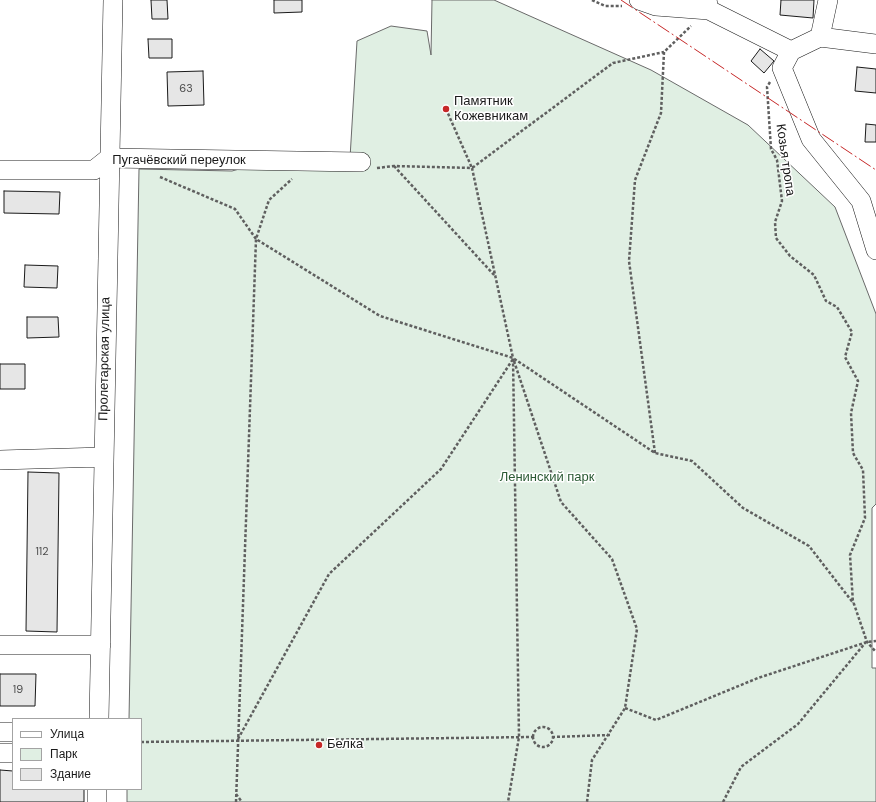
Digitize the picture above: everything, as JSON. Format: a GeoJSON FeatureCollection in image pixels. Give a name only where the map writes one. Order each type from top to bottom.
{"type":"FeatureCollection","features":[{"type":"Feature","properties":{"kind":"street","name":"Пролетарская улица"},"geometry":{"type":"LineString","coordinates":[[99,718],[112,0]]}},
{"type":"Feature","properties":{"kind":"street"},"geometry":{"type":"LineString","coordinates":[[639,0],[656,6],[708,5],[791,51]]}},
{"type":"Feature","properties":{"kind":"street"},"geometry":{"type":"LineString","coordinates":[[820,37],[828,0]]}},
{"type":"Feature","properties":{"kind":"street"},"geometry":{"type":"LineString","coordinates":[[876,44],[820,37],[791,51],[782,68],[811,139],[868,202],[876,250]]}},
{"type":"Feature","properties":{"kind":"street","name":"Пугачёвский переулок"},"geometry":{"type":"LineString","coordinates":[[0,170],[94,170],[109,158],[366,166]]}},
{"type":"Feature","properties":{"kind":"street"},"geometry":{"type":"LineString","coordinates":[[0,460],[103,457]]}},
{"type":"Feature","properties":{"kind":"street"},"geometry":{"type":"LineString","coordinates":[[0,646],[101,645]]}},
{"type":"Feature","properties":{"kind":"street"},"geometry":{"type":"LineString","coordinates":[[0,732],[12,732]]}},
{"type":"Feature","properties":{"kind":"street"},"geometry":{"type":"LineString","coordinates":[[0,753],[12,753]]}},
{"type":"Feature","properties":{"kind":"street"},"geometry":{"type":"LineString","coordinates":[[97,790],[97,802]]}},
{"type":"Feature","properties":{"kind":"path"},"geometry":{"type":"LineString","coordinates":[[366,166],[472,168],[613,63],[664,52],[708,5]]}},
{"type":"Feature","properties":{"kind":"path"},"geometry":{"type":"LineString","coordinates":[[655,453],[628,261],[635,180],[661,113],[664,52]]}},
{"type":"Feature","properties":{"kind":"path","name":"Козья тропа"},"geometry":{"type":"LineString","coordinates":[[782,68],[773,74],[767,87],[771,149],[777,160],[782,201],[774,222],[776,238],[790,256],[814,275],[826,301],[837,307],[852,332],[845,357],[858,381],[851,413],[853,452],[863,470],[865,518],[850,555],[854,604]]}},
{"type":"Feature","properties":{"kind":"path"},"geometry":{"type":"LineString","coordinates":[[446,109],[472,168],[513,358],[561,502],[612,559],[637,628],[625,708],[610,735],[592,760],[587,802]]}},
{"type":"Feature","properties":{"kind":"path"},"geometry":{"type":"LineString","coordinates":[[394,166],[496,276]]}},
{"type":"Feature","properties":{"kind":"path"},"geometry":{"type":"LineString","coordinates":[[153,174],[235,208],[256,240],[380,316],[513,358],[655,453],[692,461],[743,508],[809,546],[854,604],[867,642],[876,652]]}},
{"type":"Feature","properties":{"kind":"path"},"geometry":{"type":"LineString","coordinates":[[236,802],[256,240],[269,200],[293,179]]}},
{"type":"Feature","properties":{"kind":"path"},"geometry":{"type":"LineString","coordinates":[[508,802],[520,737],[513,358]]}},
{"type":"Feature","properties":{"kind":"path"},"geometry":{"type":"LineString","coordinates":[[238,740],[329,574],[441,469],[513,358]]}},
{"type":"Feature","properties":{"kind":"path"},"geometry":{"type":"LineString","coordinates":[[723,802],[741,767],[798,724],[867,642]]}},
{"type":"Feature","properties":{"kind":"path"},"geometry":{"type":"LineString","coordinates":[[625,708],[656,720],[758,678],[867,642],[876,642]]}},
{"type":"Feature","properties":{"kind":"path"},"geometry":{"type":"LineString","coordinates":[[543,727],[551,731],[552,737],[547,745],[541,746],[535,743],[533,737],[535,731],[543,727]]}},
{"type":"Feature","properties":{"kind":"path"},"geometry":{"type":"LineString","coordinates":[[552,737],[610,735]]}},
{"type":"Feature","properties":{"kind":"path"},"geometry":{"type":"LineString","coordinates":[[142,742],[533,737]]}},
{"type":"Feature","properties":{"kind":"path"},"geometry":{"type":"LineString","coordinates":[[236,794],[242,802]]}},
{"type":"Feature","properties":{"kind":"green space","name":"Ленинский парк"},"geometry":{"type":"Polygon","coordinates":[[[432,0],[494,0],[651,70],[748,125],[835,207],[876,314],[876,504],[872,508],[872,668],[876,668],[876,802],[127,802],[127,790],[142,790],[142,718],[129,718],[139,169],[232,171],[286,156],[350,158],[357,41],[391,26],[427,31],[431,55],[432,0]]]}},
{"type":"Feature","properties":{"kind":"building"},"geometry":{"type":"Polygon","coordinates":[[[151,0],[167,0],[168,19],[152,19],[151,0]]]}},
{"type":"Feature","properties":{"kind":"building"},"geometry":{"type":"Polygon","coordinates":[[[274,0],[302,0],[302,12],[274,13],[274,0]]]}},
{"type":"Feature","properties":{"kind":"building"},"geometry":{"type":"Polygon","coordinates":[[[781,0],[814,0],[813,18],[780,15],[781,0]]]}},
{"type":"Feature","properties":{"kind":"building"},"geometry":{"type":"Polygon","coordinates":[[[148,39],[172,39],[172,58],[149,58],[148,39]]]}},
{"type":"Feature","properties":{"kind":"building"},"geometry":{"type":"Polygon","coordinates":[[[760,49],[774,61],[764,73],[751,61],[760,49]]]}},
{"type":"Feature","properties":{"kind":"building"},"geometry":{"type":"Polygon","coordinates":[[[857,67],[876,69],[876,93],[855,91],[857,67]]]}},
{"type":"Feature","properties":{"kind":"building"},"geometry":{"type":"Polygon","coordinates":[[[203,71],[204,105],[168,106],[167,72],[203,71]]]}},
{"type":"Feature","properties":{"kind":"building"},"geometry":{"type":"Polygon","coordinates":[[[866,124],[876,125],[876,142],[865,142],[866,124]]]}},
{"type":"Feature","properties":{"kind":"building"},"geometry":{"type":"Polygon","coordinates":[[[4,191],[60,192],[59,214],[4,213],[4,191]]]}},
{"type":"Feature","properties":{"kind":"building"},"geometry":{"type":"Polygon","coordinates":[[[25,265],[58,266],[57,288],[24,287],[25,265]]]}},
{"type":"Feature","properties":{"kind":"building"},"geometry":{"type":"Polygon","coordinates":[[[27,317],[58,317],[59,337],[27,338],[27,317]]]}},
{"type":"Feature","properties":{"kind":"building"},"geometry":{"type":"Polygon","coordinates":[[[0,364],[25,364],[25,389],[0,389],[0,364]]]}},
{"type":"Feature","properties":{"kind":"building"},"geometry":{"type":"Polygon","coordinates":[[[28,472],[59,473],[57,632],[26,631],[28,472]]]}},
{"type":"Feature","properties":{"kind":"building"},"geometry":{"type":"Polygon","coordinates":[[[0,674],[36,674],[35,706],[0,706],[0,674]]]}},
{"type":"Feature","properties":{"kind":"building"},"geometry":{"type":"Polygon","coordinates":[[[0,770],[12,771],[12,790],[84,790],[84,802],[0,802],[0,770]]]}},
{"type":"Feature","properties":{"kind":"power"},"geometry":{"type":"LineString","coordinates":[[621,0],[876,170]]}},
{"type":"Feature","properties":{"kind":"place","name":"Памятник Кожевникам"},"geometry":{"type":"Point","coordinates":[446,109]}},
{"type":"Feature","properties":{"kind":"place","name":"Белка"},"geometry":{"type":"Point","coordinates":[319,745]}}]}
